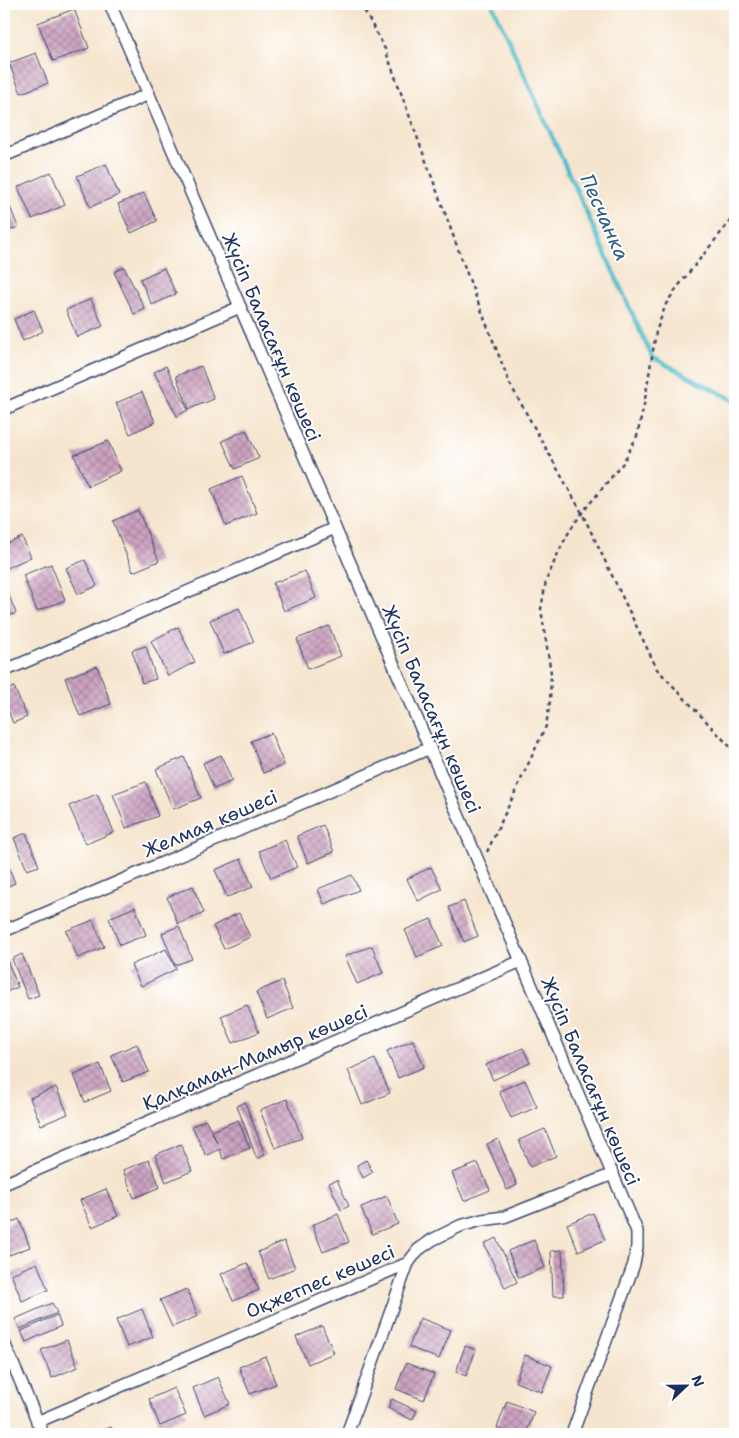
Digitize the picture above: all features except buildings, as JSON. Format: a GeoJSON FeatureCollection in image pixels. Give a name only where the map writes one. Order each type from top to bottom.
{"type":"FeatureCollection","features":[{"type":"Feature","properties":{"kind":"street","name":"Жүсіп Баласағұн көшесі"},"geometry":{"type":"LineString","coordinates":[[110,4],[613,1174],[636,1232],[638,1247],[634,1264],[572,1434]]}},
{"type":"Feature","properties":{"kind":"street"},"geometry":{"type":"LineString","coordinates":[[4,156],[148,94]]}},
{"type":"Feature","properties":{"kind":"street"},"geometry":{"type":"LineString","coordinates":[[4,409],[240,307]]}},
{"type":"Feature","properties":{"kind":"street"},"geometry":{"type":"LineString","coordinates":[[4,671],[335,528]]}},
{"type":"Feature","properties":{"kind":"street","name":"Желмая көшесі"},"geometry":{"type":"LineString","coordinates":[[4,931],[430,748]]}},
{"type":"Feature","properties":{"kind":"street","name":"Қалқаман-Мамыр көшесі"},"geometry":{"type":"LineString","coordinates":[[4,1184],[521,962]]}},
{"type":"Feature","properties":{"kind":"street","name":"Оқжетпес көшесі"},"geometry":{"type":"LineString","coordinates":[[38,1422],[408,1263],[418,1250],[432,1240],[460,1226],[504,1217],[613,1174]]}},
{"type":"Feature","properties":{"kind":"street"},"geometry":{"type":"LineString","coordinates":[[347,1434],[408,1263]]}},
{"type":"Feature","properties":{"kind":"street"},"geometry":{"type":"LineString","coordinates":[[4,1343],[43,1434]]}},
{"type":"Feature","properties":{"kind":"path"},"geometry":{"type":"LineString","coordinates":[[361,4],[385,49],[510,384],[582,513],[657,669],[735,752]]}},
{"type":"Feature","properties":{"kind":"path"},"geometry":{"type":"LineString","coordinates":[[480,866],[546,726],[550,701],[551,673],[541,609],[546,581],[558,553],[582,513],[623,463],[636,436],[644,405],[656,332],[666,304],[735,214]]}},
{"type":"Feature","properties":{"kind":"waterway","name":"Песчанка"},"geometry":{"type":"LineString","coordinates":[[492,4],[652,357],[735,401]]}}]}
